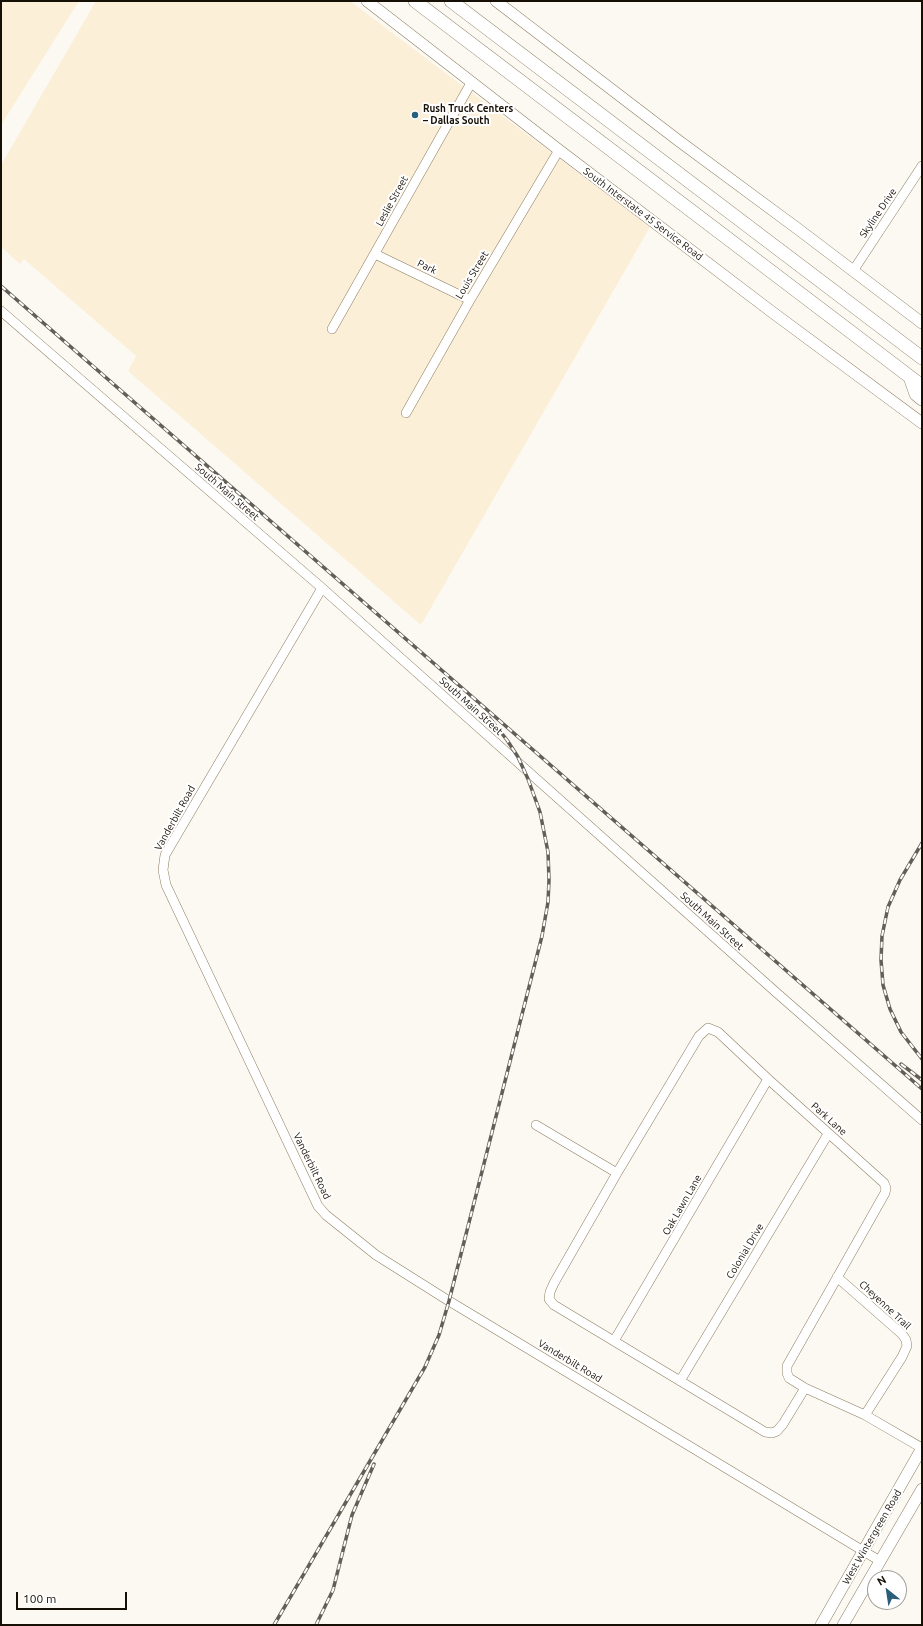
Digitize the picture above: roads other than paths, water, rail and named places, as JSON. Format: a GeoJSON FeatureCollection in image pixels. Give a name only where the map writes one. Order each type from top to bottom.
{"type":"FeatureCollection","features":[{"type":"Feature","properties":{"kind":"highway"},"geometry":{"type":"LineString","coordinates":[[415,1],[922,386]]}},
{"type":"Feature","properties":{"kind":"highway"},"geometry":{"type":"LineString","coordinates":[[451,1],[922,358]]}},
{"type":"Feature","properties":{"kind":"highway"},"geometry":{"type":"LineString","coordinates":[[910,377],[916,394],[922,399]]}},
{"type":"Feature","properties":{"kind":"main road","name":"South Interstate 45 Service Road"},"geometry":{"type":"LineString","coordinates":[[367,1],[471,83],[772,312],[922,423]]}},
{"type":"Feature","properties":{"kind":"main road"},"geometry":{"type":"LineString","coordinates":[[496,1],[922,323]]}},
{"type":"Feature","properties":{"kind":"main road","name":"West Wintergreen Road"},"geometry":{"type":"LineString","coordinates":[[821,1625],[922,1448]]}},
{"type":"Feature","properties":{"kind":"main road","name":"West Wintergreen Road"},"geometry":{"type":"LineString","coordinates":[[843,1625],[922,1489]]}},
{"type":"Feature","properties":{"kind":"street","name":"Leslie Street"},"geometry":{"type":"LineString","coordinates":[[332,330],[471,83]]}},
{"type":"Feature","properties":{"kind":"street","name":"Louis Street"},"geometry":{"type":"LineString","coordinates":[[406,413],[470,300],[559,150]]}},
{"type":"Feature","properties":{"kind":"street","name":"Skyline Drive"},"geometry":{"type":"LineString","coordinates":[[853,271],[922,166]]}},
{"type":"Feature","properties":{"kind":"street","name":"Park"},"geometry":{"type":"LineString","coordinates":[[375,254],[470,300]]}},
{"type":"Feature","properties":{"kind":"street","name":"South Main Street"},"geometry":{"type":"LineString","coordinates":[[1,311],[322,588],[772,989],[922,1120]]}},
{"type":"Feature","properties":{"kind":"street","name":"Vanderbilt Road"},"geometry":{"type":"LineString","coordinates":[[322,588],[165,855],[162,870],[166,885],[318,1206],[326,1215],[376,1255],[449,1301],[880,1561]]}},
{"type":"Feature","properties":{"kind":"street","name":"Park Lane"},"geometry":{"type":"LineString","coordinates":[[805,1388],[783,1424],[777,1431],[772,1433],[758,1429],[554,1305],[550,1299],[550,1292],[617,1173],[704,1030],[708,1028],[718,1032],[884,1184],[886,1188],[885,1193],[787,1366],[789,1378],[805,1388],[865,1415],[922,1448]]}},
{"type":"Feature","properties":{"kind":"street","name":"Oak Lawn Lane"},"geometry":{"type":"LineString","coordinates":[[614,1341],[768,1079]]}},
{"type":"Feature","properties":{"kind":"street"},"geometry":{"type":"LineString","coordinates":[[536,1125],[617,1173]]}},
{"type":"Feature","properties":{"kind":"street","name":"Colonial Drive"},"geometry":{"type":"LineString","coordinates":[[680,1381],[828,1134]]}},
{"type":"Feature","properties":{"kind":"street","name":"Cheyenne Trail"},"geometry":{"type":"LineString","coordinates":[[837,1277],[902,1334],[906,1340],[907,1346],[902,1357],[865,1415]]}},
{"type":"Feature","properties":{"kind":"railway"},"geometry":{"type":"LineString","coordinates":[[1,286],[922,1089]]}},
{"type":"Feature","properties":{"kind":"railway"},"geometry":{"type":"LineString","coordinates":[[274,1625],[425,1367],[439,1335],[542,936],[548,902],[549,880],[548,852],[540,812],[518,757],[488,716]]}},
{"type":"Feature","properties":{"kind":"railway"},"geometry":{"type":"LineString","coordinates":[[922,843],[900,880],[888,907],[882,936],[881,960],[883,985],[890,1009],[901,1032],[922,1059]]}},
{"type":"Feature","properties":{"kind":"railway"},"geometry":{"type":"LineString","coordinates":[[901,1064],[922,1080]]}},
{"type":"Feature","properties":{"kind":"railway"},"geometry":{"type":"LineString","coordinates":[[316,1625],[333,1590],[352,1515],[374,1464]]}},
{"type":"Feature","properties":{"kind":"place","name":"Rush Truck Centers – Dallas South"},"geometry":{"type":"Point","coordinates":[415,115]}}]}
